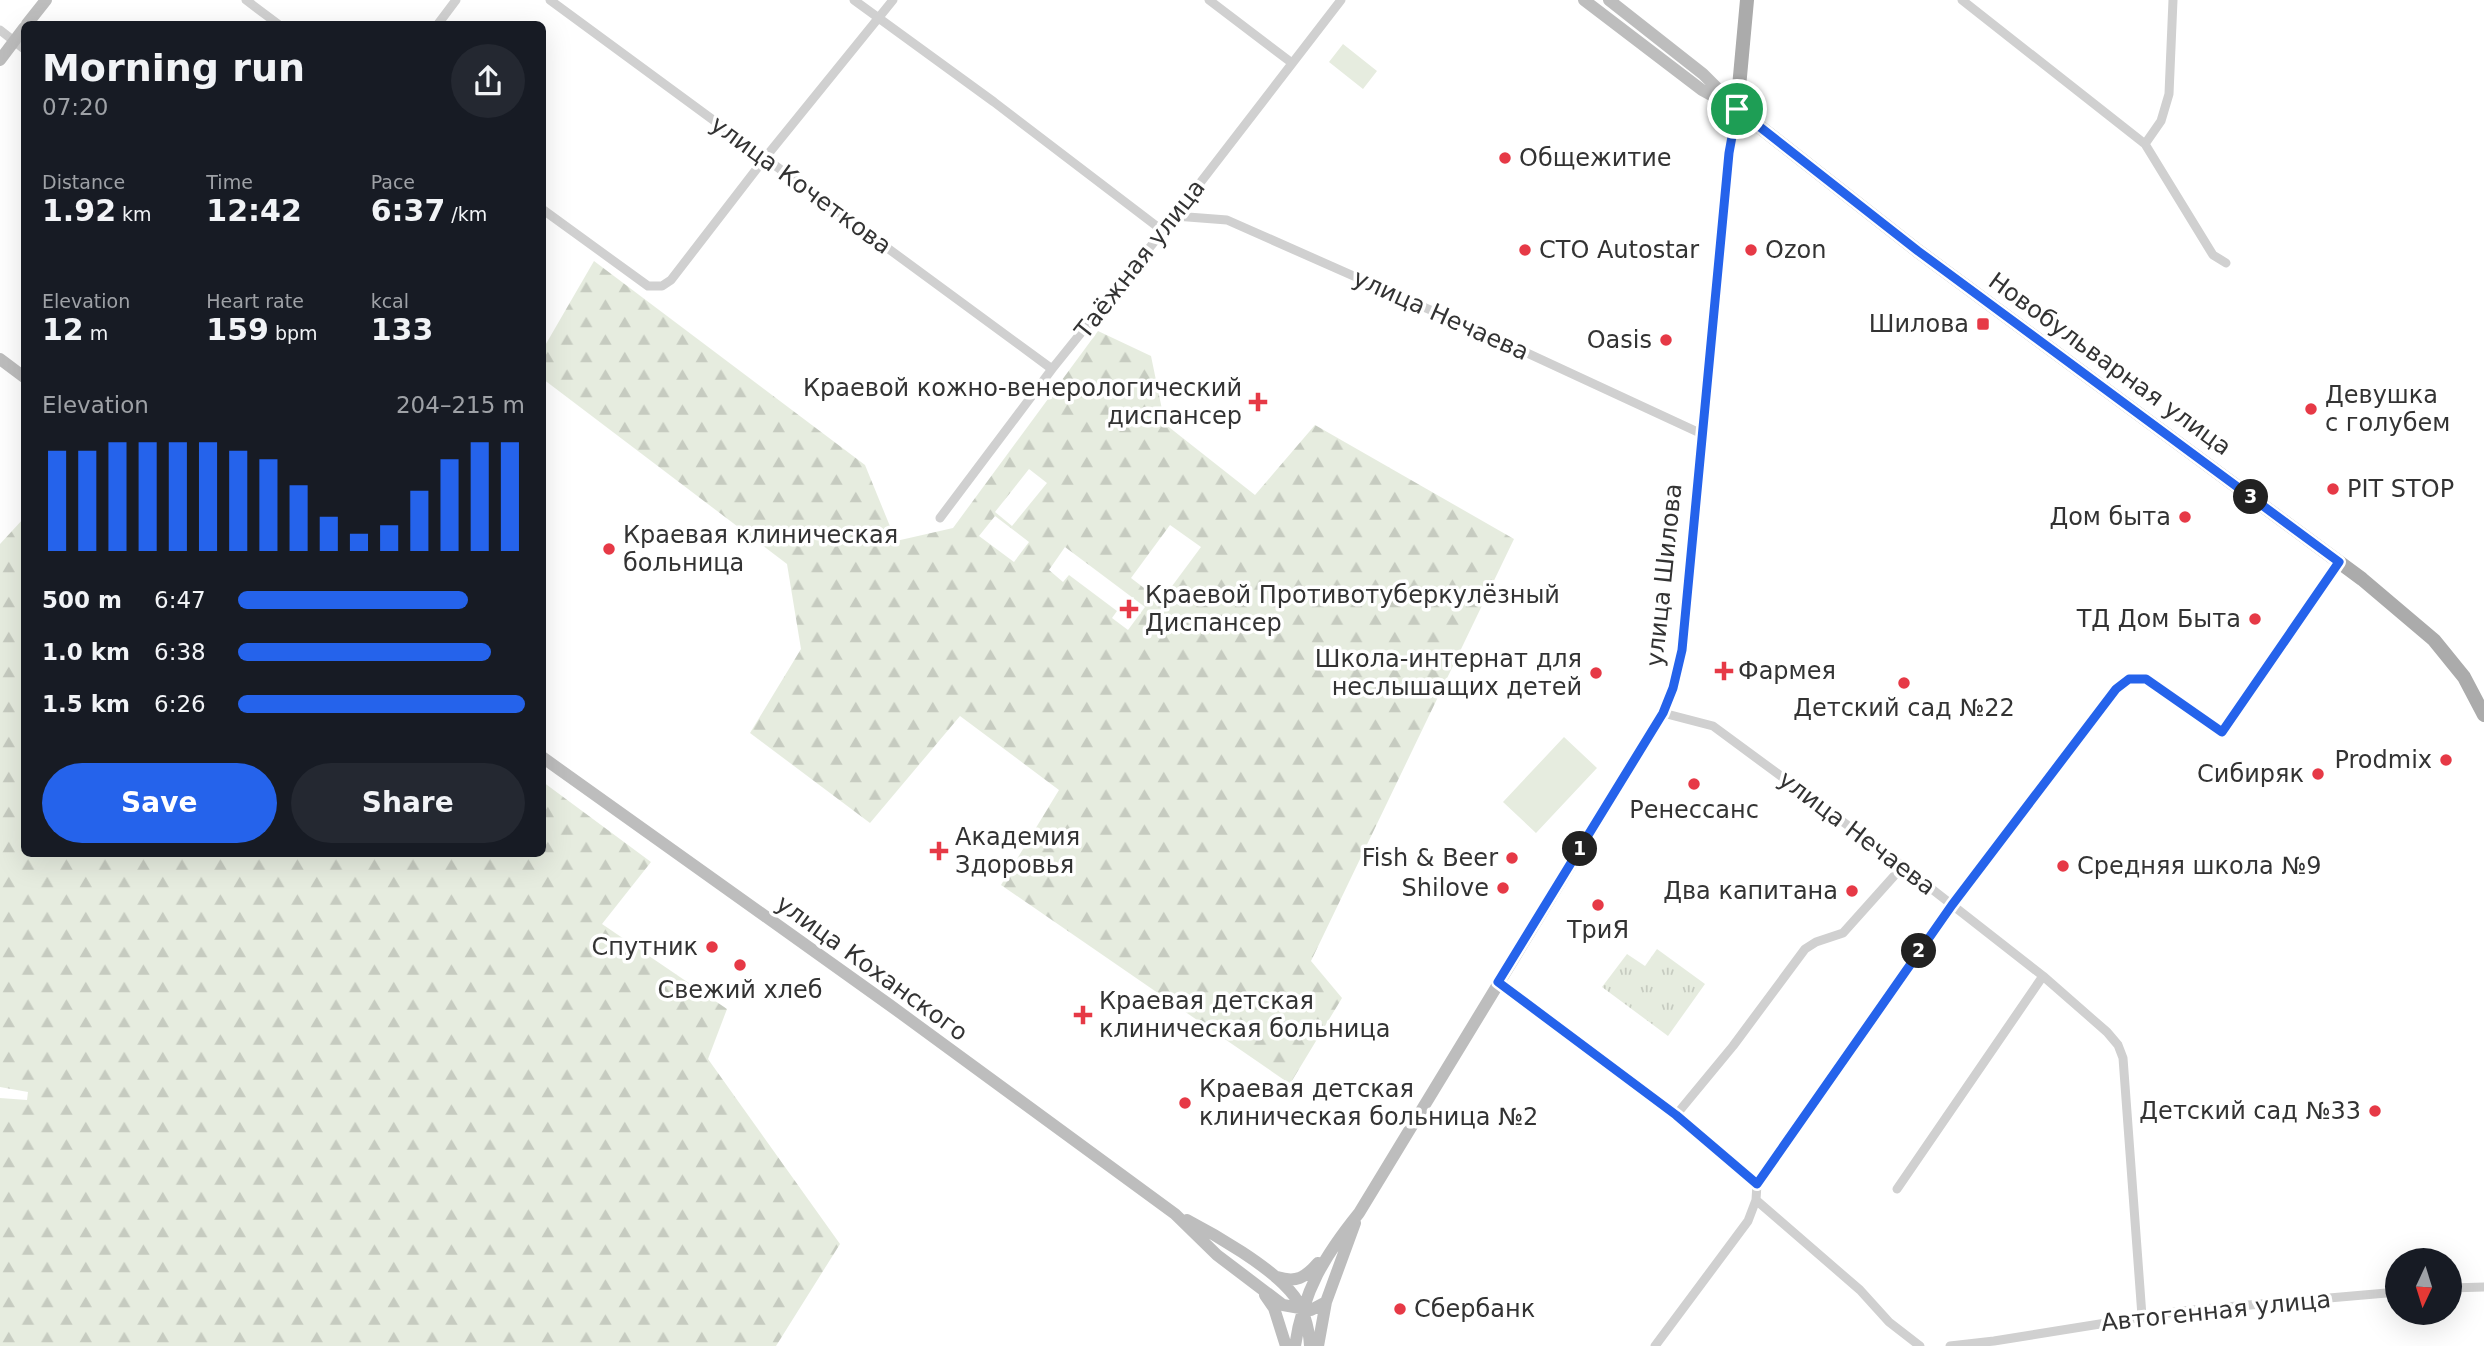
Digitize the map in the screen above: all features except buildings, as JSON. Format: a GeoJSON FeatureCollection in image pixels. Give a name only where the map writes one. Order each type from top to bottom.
{"type":"FeatureCollection","features":[{"type":"Feature","properties":{"kind":"main road"},"geometry":{"type":"LineString","coordinates":[[30,21],[46,0]]}},
{"type":"Feature","properties":{"kind":"main road","name":"Новобульварная улица"},"geometry":{"type":"LineString","coordinates":[[1584,0],[1702,90],[1737,109]]}},
{"type":"Feature","properties":{"kind":"main road","name":"Новобульварная улица"},"geometry":{"type":"LineString","coordinates":[[1609,0],[1703,74],[1737,109],[1918,251],[2339,562],[2434,640],[2480,694],[2484,715]]}},
{"type":"Feature","properties":{"kind":"main road","name":"улица Шилова"},"geometry":{"type":"LineString","coordinates":[[1295,1346],[1302,1310],[1317,1273],[1332,1247],[1359,1213],[1663,713],[1673,688],[1682,650],[1729,153],[1737,109],[1747,0]]}},
{"type":"Feature","properties":{"kind":"main road"},"geometry":{"type":"LineString","coordinates":[[0,60],[20,45]]}},
{"type":"Feature","properties":{"kind":"main road"},"geometry":{"type":"LineString","coordinates":[[0,359],[21,375]]}},
{"type":"Feature","properties":{"kind":"main road","name":"улица Коханского"},"geometry":{"type":"LineString","coordinates":[[546,760],[1175,1214]]}},
{"type":"Feature","properties":{"kind":"main road"},"geometry":{"type":"LineString","coordinates":[[1318,1346],[1326,1302],[1359,1213]]}},
{"type":"Feature","properties":{"kind":"main road"},"geometry":{"type":"LineString","coordinates":[[1175,1214],[1215,1235],[1274,1276],[1290,1291],[1302,1310],[1310,1335],[1310,1346]]}},
{"type":"Feature","properties":{"kind":"main road"},"geometry":{"type":"LineString","coordinates":[[1175,1214],[1217,1255],[1283,1305],[1302,1310],[1319,1308],[1326,1302]]}},
{"type":"Feature","properties":{"kind":"main road"},"geometry":{"type":"LineString","coordinates":[[1274,1276],[1290,1281],[1298,1280],[1309,1273],[1332,1247]]}},
{"type":"Feature","properties":{"kind":"main road"},"geometry":{"type":"LineString","coordinates":[[1258,1287],[1274,1308],[1286,1346]]}},
{"type":"Feature","properties":{"kind":"street"},"geometry":{"type":"LineString","coordinates":[[246,0],[274,21]]}},
{"type":"Feature","properties":{"kind":"street"},"geometry":{"type":"LineString","coordinates":[[440,21],[456,0]]}},
{"type":"Feature","properties":{"kind":"street","name":"улица Кочеткова"},"geometry":{"type":"LineString","coordinates":[[550,0],[1052,369]]}},
{"type":"Feature","properties":{"kind":"street"},"geometry":{"type":"LineString","coordinates":[[854,0],[994,102],[1163,231]]}},
{"type":"Feature","properties":{"kind":"street"},"geometry":{"type":"LineString","coordinates":[[546,212],[648,286],[662,286],[671,280],[765,158],[893,0]]}},
{"type":"Feature","properties":{"kind":"street"},"geometry":{"type":"LineString","coordinates":[[1209,0],[1292,63]]}},
{"type":"Feature","properties":{"kind":"street","name":"Таёжная улица"},"geometry":{"type":"LineString","coordinates":[[940,519],[1052,369],[1175,216],[1341,0]]}},
{"type":"Feature","properties":{"kind":"street"},"geometry":{"type":"LineString","coordinates":[[1962,0],[2145,144],[2213,255],[2226,263]]}},
{"type":"Feature","properties":{"kind":"street"},"geometry":{"type":"LineString","coordinates":[[2145,144],[2161,121],[2169,94],[2173,0]]}},
{"type":"Feature","properties":{"kind":"street"},"geometry":{"type":"LineString","coordinates":[[0,30],[20,45]]}},
{"type":"Feature","properties":{"kind":"street","name":"улица Нечаева"},"geometry":{"type":"LineString","coordinates":[[1175,216],[1227,220],[1523,351],[1702,435]]}},
{"type":"Feature","properties":{"kind":"street"},"geometry":{"type":"LineString","coordinates":[[1655,1346],[1748,1221],[1756,1200],[1757,1184],[1952,905],[2116,689],[2129,679],[2146,679],[2222,732],[2339,562]]}},
{"type":"Feature","properties":{"kind":"street","name":"улица Нечаева"},"geometry":{"type":"LineString","coordinates":[[1663,713],[1713,726],[1903,866],[2043,976],[2119,1045],[2123,1059],[2142,1316]]}},
{"type":"Feature","properties":{"kind":"street"},"geometry":{"type":"LineString","coordinates":[[1676,1115],[1805,949],[1816,942],[1843,933],[1903,866]]}},
{"type":"Feature","properties":{"kind":"street"},"geometry":{"type":"LineString","coordinates":[[1897,1189],[2043,976]]}},
{"type":"Feature","properties":{"kind":"street"},"geometry":{"type":"LineString","coordinates":[[1498,982],[1676,1115],[1757,1184]]}},
{"type":"Feature","properties":{"kind":"street"},"geometry":{"type":"LineString","coordinates":[[1756,1200],[1860,1290],[1889,1322],[1920,1346]]}},
{"type":"Feature","properties":{"kind":"street"},"geometry":{"type":"LineString","coordinates":[[2462,1288],[2484,1287]]}},
{"type":"Feature","properties":{"kind":"street","name":"Автогенная улица"},"geometry":{"type":"LineString","coordinates":[[1950,1346],[1995,1344],[2142,1316],[2385,1293]]}},
{"type":"Feature","properties":{"kind":"green space"},"geometry":{"type":"Polygon","coordinates":[[[1343,44],[1377,71],[1363,89],[1329,62],[1343,44]]]}},
{"type":"Feature","properties":{"kind":"green space"},"geometry":{"type":"Polygon","coordinates":[[[594,261],[865,465],[896,541],[953,528],[1098,331],[1151,356],[1165,424],[1255,495],[1315,425],[1514,539],[1311,961],[1342,998],[1290,1084],[1001,885],[1059,790],[960,716],[870,823],[750,733],[801,649],[787,564],[546,381],[546,344],[594,261]],[[1029,469],[995,512],[1012,526],[1047,483],[1029,469]],[[995,516],[979,536],[1014,562],[1029,542],[995,516]],[[1170,525],[1131,578],[1161,601],[1201,547],[1170,525]],[[1065,547],[1049,570],[1063,582],[1069,575],[1117,611],[1112,618],[1128,630],[1145,607],[1065,547]]]}},
{"type":"Feature","properties":{"kind":"green space"},"geometry":{"type":"Polygon","coordinates":[[[21,521],[21,857],[546,857],[546,784],[651,862],[602,924],[727,1009],[708,1059],[840,1244],[776,1346],[0,1346],[0,1098],[27,1100],[28,1092],[0,1087],[0,544],[21,521]]]}},
{"type":"Feature","properties":{"kind":"green space"},"geometry":{"type":"Polygon","coordinates":[[[1564,737],[1597,768],[1536,833],[1503,802],[1564,737]]]}},
{"type":"Feature","properties":{"kind":"green space"},"geometry":{"type":"Polygon","coordinates":[[[1657,949],[1705,984],[1668,1036],[1602,987],[1627,954],[1645,966],[1657,949]]]}},
{"type":"Feature","properties":{"kind":"place","name":"Общежитие"},"geometry":{"type":"Point","coordinates":[1505,158]}},
{"type":"Feature","properties":{"kind":"place","name":"СТО Autostar"},"geometry":{"type":"Point","coordinates":[1525,250]}},
{"type":"Feature","properties":{"kind":"place","name":"Ozon"},"geometry":{"type":"Point","coordinates":[1751,250]}},
{"type":"Feature","properties":{"kind":"place","name":"Шилова"},"geometry":{"type":"Point","coordinates":[1983,324]}},
{"type":"Feature","properties":{"kind":"place","name":"Oasis"},"geometry":{"type":"Point","coordinates":[1666,340]}},
{"type":"Feature","properties":{"kind":"place","name":"Краевой кожно-венерологический диспансер"},"geometry":{"type":"Point","coordinates":[1258,402]}},
{"type":"Feature","properties":{"kind":"place","name":"Девушка с голубем"},"geometry":{"type":"Point","coordinates":[2311,409]}},
{"type":"Feature","properties":{"kind":"place","name":"PIT STOP"},"geometry":{"type":"Point","coordinates":[2333,489]}},
{"type":"Feature","properties":{"kind":"place","name":"Дом быта"},"geometry":{"type":"Point","coordinates":[2185,517]}},
{"type":"Feature","properties":{"kind":"place","name":"Краевая клиническая больница"},"geometry":{"type":"Point","coordinates":[609,549]}},
{"type":"Feature","properties":{"kind":"place","name":"Краевой Противотуберкулёзный Диспансер"},"geometry":{"type":"Point","coordinates":[1129,609]}},
{"type":"Feature","properties":{"kind":"place","name":"ТД Дом Быта"},"geometry":{"type":"Point","coordinates":[2255,619]}},
{"type":"Feature","properties":{"kind":"place","name":"Фармея"},"geometry":{"type":"Point","coordinates":[1724,671]}},
{"type":"Feature","properties":{"kind":"place","name":"Школа-интернат для неслышащих детей"},"geometry":{"type":"Point","coordinates":[1596,673]}},
{"type":"Feature","properties":{"kind":"place","name":"Детский сад №22"},"geometry":{"type":"Point","coordinates":[1904,683]}},
{"type":"Feature","properties":{"kind":"place","name":"Prodmix"},"geometry":{"type":"Point","coordinates":[2446,760]}},
{"type":"Feature","properties":{"kind":"place","name":"Сибиряк"},"geometry":{"type":"Point","coordinates":[2318,774]}},
{"type":"Feature","properties":{"kind":"place","name":"Ренессанс"},"geometry":{"type":"Point","coordinates":[1694,784]}},
{"type":"Feature","properties":{"kind":"place","name":"Академия Здоровья"},"geometry":{"type":"Point","coordinates":[939,851]}},
{"type":"Feature","properties":{"kind":"place","name":"Fish & Beer"},"geometry":{"type":"Point","coordinates":[1512,858]}},
{"type":"Feature","properties":{"kind":"place","name":"Средняя школа №9"},"geometry":{"type":"Point","coordinates":[2063,866]}},
{"type":"Feature","properties":{"kind":"place","name":"Shilove"},"geometry":{"type":"Point","coordinates":[1503,888]}},
{"type":"Feature","properties":{"kind":"place","name":"Два капитана"},"geometry":{"type":"Point","coordinates":[1852,891]}},
{"type":"Feature","properties":{"kind":"place","name":"ТриЯ"},"geometry":{"type":"Point","coordinates":[1598,905]}},
{"type":"Feature","properties":{"kind":"place","name":"Спутник"},"geometry":{"type":"Point","coordinates":[712,947]}},
{"type":"Feature","properties":{"kind":"place","name":"Свежий хлеб"},"geometry":{"type":"Point","coordinates":[740,965]}},
{"type":"Feature","properties":{"kind":"place","name":"Краевая детская клиническая больница"},"geometry":{"type":"Point","coordinates":[1083,1015]}},
{"type":"Feature","properties":{"kind":"place","name":"Краевая детская клиническая больница №2"},"geometry":{"type":"Point","coordinates":[1185,1103]}},
{"type":"Feature","properties":{"kind":"place","name":"Детский сад №33"},"geometry":{"type":"Point","coordinates":[2375,1111]}},
{"type":"Feature","properties":{"kind":"place","name":"Сбербанк"},"geometry":{"type":"Point","coordinates":[1400,1309]}},
{"type":"Feature","properties":{"kind":"route"},"geometry":{"type":"LineString","coordinates":[[1737,109],[1918,251],[2339,562],[2222,732],[2146,679],[2129,679],[2116,689],[1952,905],[1757,1184],[1676,1115],[1498,982],[1663,713],[1673,688],[1682,650],[1729,153],[1737,109]]}}]}
